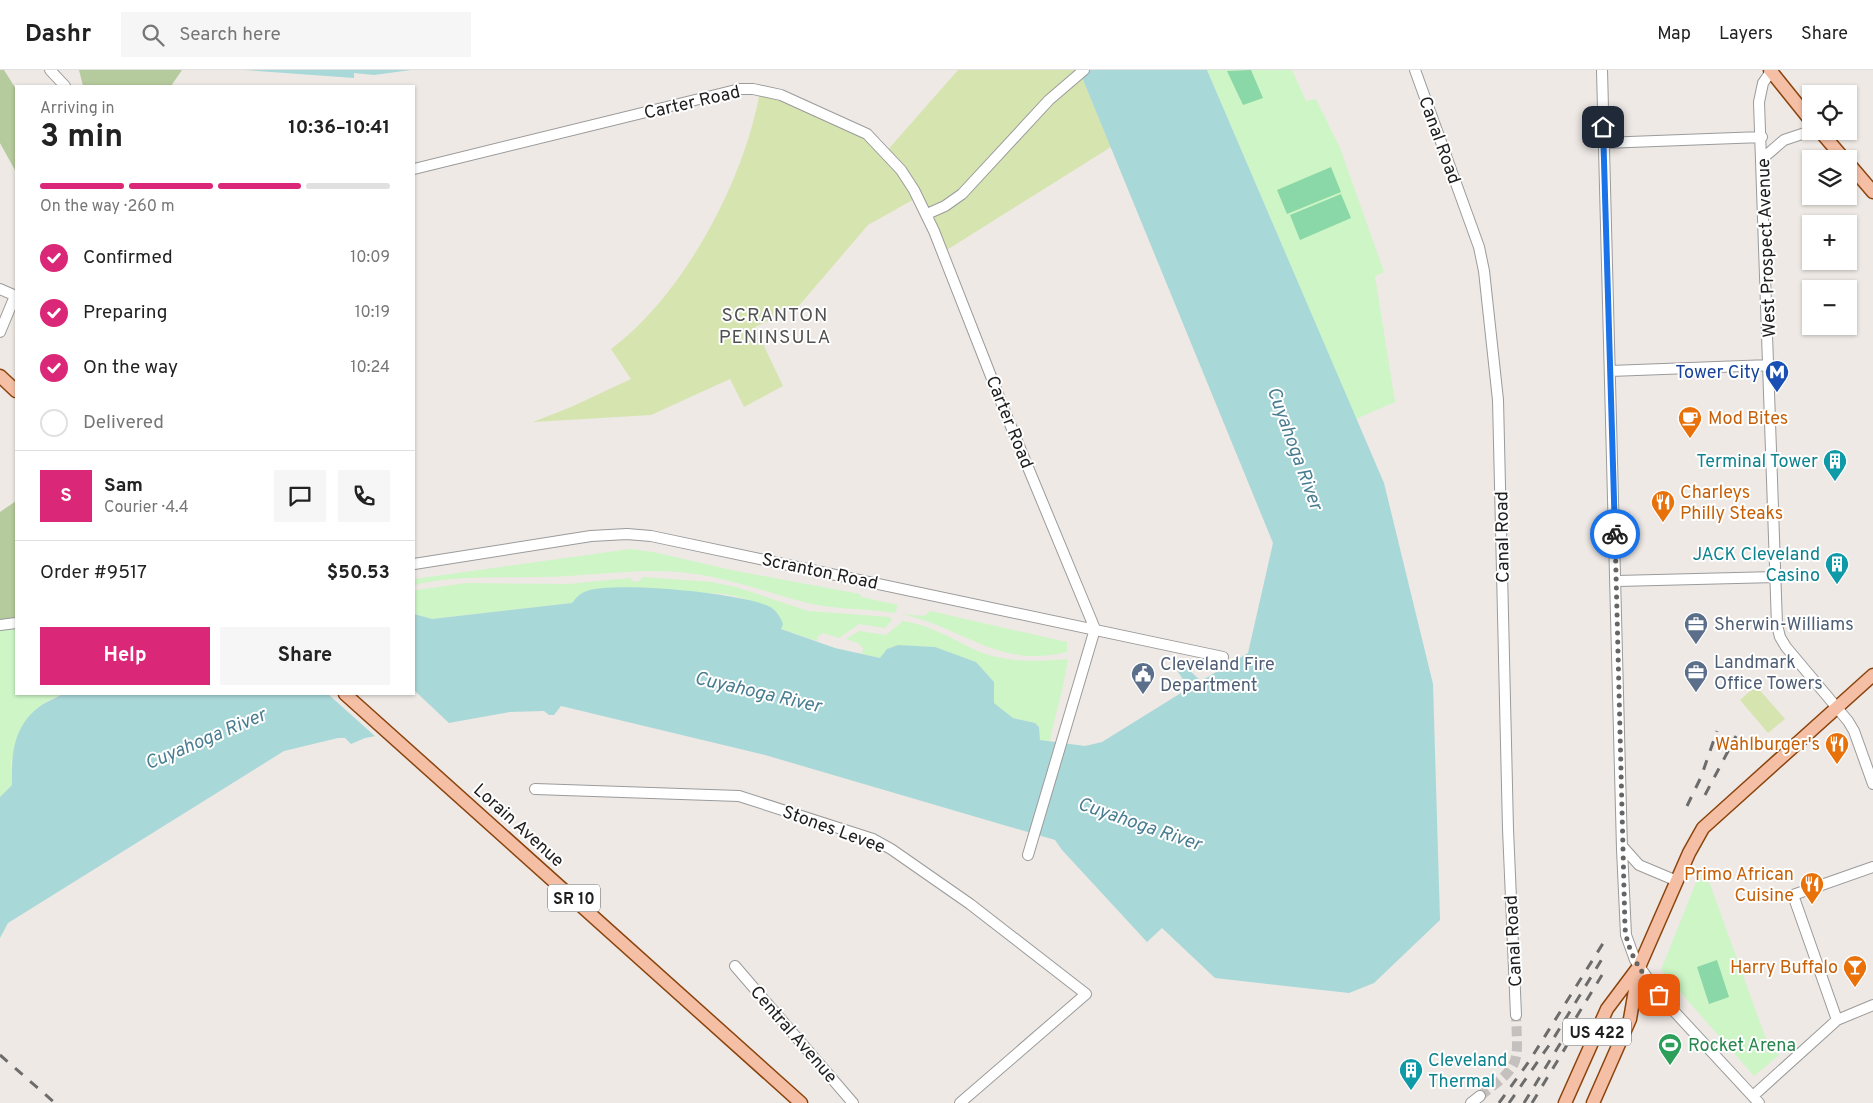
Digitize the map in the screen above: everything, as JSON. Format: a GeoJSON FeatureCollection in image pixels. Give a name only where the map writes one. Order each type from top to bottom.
{"type":"FeatureCollection","features":[{"type":"Feature","properties":{"kind":"main road"},"geometry":{"type":"LineString","coordinates":[[1771,70],[1802,110]]}},
{"type":"Feature","properties":{"kind":"main road"},"geometry":{"type":"LineString","coordinates":[[1828,140],[1836,150]]}},
{"type":"Feature","properties":{"kind":"main road"},"geometry":{"type":"LineString","coordinates":[[1857,173],[1873,192]]}},
{"type":"Feature","properties":{"kind":"main road"},"geometry":{"type":"LineString","coordinates":[[0,376],[15,390]]}},
{"type":"Feature","properties":{"kind":"main road","name":"US 422"},"geometry":{"type":"LineString","coordinates":[[1565,1103],[1607,1010],[1639,967],[1696,839],[1707,823],[1873,675]]}},
{"type":"Feature","properties":{"kind":"main road","name":"Lorain Avenue"},"geometry":{"type":"LineString","coordinates":[[346,695],[801,1103]]}},
{"type":"Feature","properties":{"kind":"main road","name":"US 422"},"geometry":{"type":"LineString","coordinates":[[1593,1103],[1630,1019],[1639,967]]}},
{"type":"Feature","properties":{"kind":"street"},"geometry":{"type":"LineString","coordinates":[[50,70],[64,85]]}},
{"type":"Feature","properties":{"kind":"street"},"geometry":{"type":"LineString","coordinates":[[927,214],[946,206],[962,194],[1049,100],[1084,70]]}},
{"type":"Feature","properties":{"kind":"street","name":"Canal Road"},"geometry":{"type":"LineString","coordinates":[[1415,70],[1479,247],[1484,271],[1498,400],[1508,829],[1516,1016]]}},
{"type":"Feature","properties":{"kind":"street"},"geometry":{"type":"LineString","coordinates":[[1602,70],[1617,581],[1622,846],[1626,934],[1631,952],[1659,995],[1756,1100],[1837,1020],[1873,1005]]}},
{"type":"Feature","properties":{"kind":"street","name":"West Prospect Avenue"},"geometry":{"type":"LineString","coordinates":[[1771,70],[1763,83],[1759,102],[1762,137],[1770,366],[1777,625],[1782,641],[1837,707],[1854,731],[1873,784]]}},
{"type":"Feature","properties":{"kind":"street","name":"Carter Road"},"geometry":{"type":"LineString","coordinates":[[415,169],[724,92],[753,89],[794,100],[867,134],[900,170],[927,214],[1005,412],[1095,629]]}},
{"type":"Feature","properties":{"kind":"street"},"geometry":{"type":"LineString","coordinates":[[1762,159],[1779,143],[1789,137],[1802,133]]}},
{"type":"Feature","properties":{"kind":"street"},"geometry":{"type":"LineString","coordinates":[[1603,143],[1762,137]]}},
{"type":"Feature","properties":{"kind":"street"},"geometry":{"type":"LineString","coordinates":[[0,289],[15,296]]}},
{"type":"Feature","properties":{"kind":"street"},"geometry":{"type":"LineString","coordinates":[[0,332],[15,298]]}},
{"type":"Feature","properties":{"kind":"street"},"geometry":{"type":"LineString","coordinates":[[1610,371],[1770,366]]}},
{"type":"Feature","properties":{"kind":"street","name":"Scranton Road"},"geometry":{"type":"LineString","coordinates":[[415,564],[591,536],[627,534],[753,557],[1222,657]]}},
{"type":"Feature","properties":{"kind":"street"},"geometry":{"type":"LineString","coordinates":[[1617,581],[1776,577]]}},
{"type":"Feature","properties":{"kind":"street"},"geometry":{"type":"LineString","coordinates":[[0,625],[15,623]]}},
{"type":"Feature","properties":{"kind":"street"},"geometry":{"type":"LineString","coordinates":[[1028,855],[1095,629]]}},
{"type":"Feature","properties":{"kind":"street","name":"Stones Levee"},"geometry":{"type":"LineString","coordinates":[[535,789],[739,796],[873,839],[891,849],[970,904],[1086,994],[960,1103]]}},
{"type":"Feature","properties":{"kind":"street"},"geometry":{"type":"LineString","coordinates":[[1622,846],[1639,865],[1677,881]]}},
{"type":"Feature","properties":{"kind":"street"},"geometry":{"type":"LineString","coordinates":[[1837,1020],[1793,895],[1873,867]]}},
{"type":"Feature","properties":{"kind":"street","name":"Central Avenue"},"geometry":{"type":"LineString","coordinates":[[735,966],[853,1103]]}},
{"type":"Feature","properties":{"kind":"street"},"geometry":{"type":"LineString","coordinates":[[1471,1103],[1480,1096]]}},
{"type":"Feature","properties":{"kind":"green space"},"geometry":{"type":"Polygon","coordinates":[[[0,70],[4,70],[15,87],[15,170],[0,143],[0,70]]]}},
{"type":"Feature","properties":{"kind":"green space"},"geometry":{"type":"Polygon","coordinates":[[[79,70],[182,70],[172,85],[83,85],[79,70]]]}},
{"type":"Feature","properties":{"kind":"green space"},"geometry":{"type":"Polygon","coordinates":[[[958,70],[1079,70],[1111,147],[942,253],[918,197],[868,225],[797,308],[755,327],[783,386],[744,407],[730,379],[651,415],[533,422],[571,407],[631,379],[611,349],[638,326],[663,298],[686,267],[707,233],[726,197],[741,161],[760,91],[852,126],[885,153],[958,70]]]}},
{"type":"Feature","properties":{"kind":"green space"},"geometry":{"type":"Polygon","coordinates":[[[1207,70],[1292,70],[1306,101],[1316,99],[1340,148],[1384,272],[1375,276],[1395,402],[1356,419],[1207,70]]]}},
{"type":"Feature","properties":{"kind":"green space"},"geometry":{"type":"Polygon","coordinates":[[[1251,70],[1263,98],[1243,105],[1227,71],[1251,70]]]}},
{"type":"Feature","properties":{"kind":"green space"},"geometry":{"type":"Polygon","coordinates":[[[1331,167],[1341,192],[1287,214],[1277,190],[1331,167]]]}},
{"type":"Feature","properties":{"kind":"green space"},"geometry":{"type":"Polygon","coordinates":[[[1341,194],[1351,218],[1300,240],[1290,215],[1341,194]]]}},
{"type":"Feature","properties":{"kind":"green space"},"geometry":{"type":"Polygon","coordinates":[[[15,502],[15,623],[0,625],[0,512],[15,502]]]}},
{"type":"Feature","properties":{"kind":"green space"},"geometry":{"type":"Polygon","coordinates":[[[630,549],[860,594],[861,597],[898,605],[895,613],[830,607],[808,603],[712,577],[661,571],[557,577],[460,578],[415,585],[415,579],[630,549]]]}},
{"type":"Feature","properties":{"kind":"green space"},"geometry":{"type":"Polygon","coordinates":[[[643,577],[711,582],[736,587],[808,611],[889,617],[892,620],[885,628],[859,624],[839,638],[823,633],[818,636],[817,641],[781,629],[773,609],[739,597],[724,594],[604,588],[585,592],[572,603],[432,619],[415,614],[415,590],[466,583],[569,584],[630,578],[634,582],[640,581],[643,577]]]}},
{"type":"Feature","properties":{"kind":"green space"},"geometry":{"type":"Polygon","coordinates":[[[930,611],[1067,642],[1067,652],[1042,656],[1020,655],[1000,651],[923,620],[901,614],[924,616],[930,611]]]}},
{"type":"Feature","properties":{"kind":"green space"},"geometry":{"type":"Polygon","coordinates":[[[903,621],[931,629],[973,649],[996,657],[1032,661],[1068,659],[1050,741],[1040,740],[1039,727],[1035,723],[1013,718],[994,703],[994,682],[976,662],[935,647],[898,645],[887,649],[880,658],[862,654],[863,648],[858,643],[846,639],[859,631],[886,635],[903,621]]]}},
{"type":"Feature","properties":{"kind":"green space"},"geometry":{"type":"Polygon","coordinates":[[[15,623],[15,695],[60,695],[44,703],[11,760],[12,785],[0,797],[0,625],[15,623]]]}},
{"type":"Feature","properties":{"kind":"green space"},"geometry":{"type":"Polygon","coordinates":[[[1756,686],[1785,719],[1768,733],[1740,700],[1756,686]]]}},
{"type":"Feature","properties":{"kind":"green space"},"geometry":{"type":"Polygon","coordinates":[[[1703,865],[1766,1039],[1779,1055],[1754,1076],[1661,970],[1703,865]]]}},
{"type":"Feature","properties":{"kind":"green space"},"geometry":{"type":"Polygon","coordinates":[[[1717,960],[1729,997],[1709,1004],[1697,967],[1717,960]]]}},
{"type":"Feature","properties":{"kind":"water"},"geometry":{"type":"Polygon","coordinates":[[[244,70],[411,70],[374,75],[354,73],[354,78],[244,70]]]}},
{"type":"Feature","properties":{"kind":"water","name":"Cuyahoga River"},"geometry":{"type":"Polygon","coordinates":[[[1079,70],[1207,70],[1384,483],[1433,684],[1440,920],[1374,983],[1349,993],[1215,978],[1162,928],[1147,942],[1055,840],[765,755],[561,706],[554,715],[549,715],[544,711],[510,712],[365,738],[351,744],[345,738],[338,738],[284,751],[8,923],[0,938],[0,797],[12,785],[12,761],[16,739],[21,729],[35,711],[60,695],[415,695],[415,614],[432,619],[572,603],[585,592],[601,588],[651,588],[710,593],[758,603],[776,611],[783,624],[781,629],[835,648],[880,658],[887,649],[898,645],[935,647],[976,662],[994,682],[994,703],[1013,718],[1035,723],[1039,727],[1040,740],[1085,746],[1102,742],[1189,688],[1171,662],[1175,657],[1201,681],[1248,653],[1273,543],[1079,70]]]}},
{"type":"Feature","properties":{"kind":"pier"},"geometry":{"type":"Polygon","coordinates":[[[415,691],[451,725],[377,738],[329,695],[415,695],[415,691]]]}},
{"type":"Feature","properties":{"kind":"tunnel"},"geometry":{"type":"LineString","coordinates":[[1480,1096],[1503,1077],[1514,1063],[1517,1045],[1516,1015]]}},
{"type":"Feature","properties":{"kind":"railway"},"geometry":{"type":"LineString","coordinates":[[1687,806],[1701,777],[1717,731]]}},
{"type":"Feature","properties":{"kind":"railway"},"geometry":{"type":"LineString","coordinates":[[1705,795],[1736,736]]}},
{"type":"Feature","properties":{"kind":"railway"},"geometry":{"type":"LineString","coordinates":[[1499,1103],[1530,1060],[1607,937]]}},
{"type":"Feature","properties":{"kind":"railway"},"geometry":{"type":"LineString","coordinates":[[1509,1103],[1552,1041],[1602,959]]}},
{"type":"Feature","properties":{"kind":"railway"},"geometry":{"type":"LineString","coordinates":[[1524,1103],[1602,975]]}},
{"type":"Feature","properties":{"kind":"railway"},"geometry":{"type":"LineString","coordinates":[[1532,1103],[1567,1045]]}},
{"type":"Feature","properties":{"kind":"railway"},"geometry":{"type":"LineString","coordinates":[[0,1055],[55,1103]]}},
{"type":"Feature","properties":{"kind":"way so far"},"geometry":{"type":"LineString","coordinates":[[1615,534],[1625,928],[1628,946],[1635,960],[1659,995]]}},
{"type":"Feature","properties":{"kind":"place","name":"Tower City"},"geometry":{"type":"Point","coordinates":[1777,393]}},
{"type":"Feature","properties":{"kind":"place","name":"Mod Bites"},"geometry":{"type":"Point","coordinates":[1690,439]}},
{"type":"Feature","properties":{"kind":"place","name":"Terminal Tower"},"geometry":{"type":"Point","coordinates":[1835,482]}},
{"type":"Feature","properties":{"kind":"place","name":"Charleys Philly Steaks"},"geometry":{"type":"Point","coordinates":[1663,523]}},
{"type":"Feature","properties":{"kind":"place","name":"JACK Cleveland Casino"},"geometry":{"type":"Point","coordinates":[1837,585]}},
{"type":"Feature","properties":{"kind":"place","name":"Sherwin-Williams"},"geometry":{"type":"Point","coordinates":[1696,645]}},
{"type":"Feature","properties":{"kind":"place","name":"Landmark Office Towers"},"geometry":{"type":"Point","coordinates":[1696,693]}},
{"type":"Feature","properties":{"kind":"place","name":"Cleveland Fire Department"},"geometry":{"type":"Point","coordinates":[1143,695]}},
{"type":"Feature","properties":{"kind":"place","name":"Wahlburger's"},"geometry":{"type":"Point","coordinates":[1837,765]}},
{"type":"Feature","properties":{"kind":"place","name":"Primo African Cuisine"},"geometry":{"type":"Point","coordinates":[1812,905]}},
{"type":"Feature","properties":{"kind":"place","name":"Harry Buffalo"},"geometry":{"type":"Point","coordinates":[1855,988]}},
{"type":"Feature","properties":{"kind":"place","name":"Rocket Arena"},"geometry":{"type":"Point","coordinates":[1670,1066]}},
{"type":"Feature","properties":{"kind":"place","name":"Cleveland Thermal"},"geometry":{"type":"Point","coordinates":[1411,1091]}},
{"type":"Feature","properties":{"kind":"district","name":"SCRANTON PENINSULA"},"geometry":{"type":"Point","coordinates":[775,325]}},
{"type":"Feature","properties":{"kind":"route"},"geometry":{"type":"LineString","coordinates":[[1603,127],[1615,534]]}}]}
